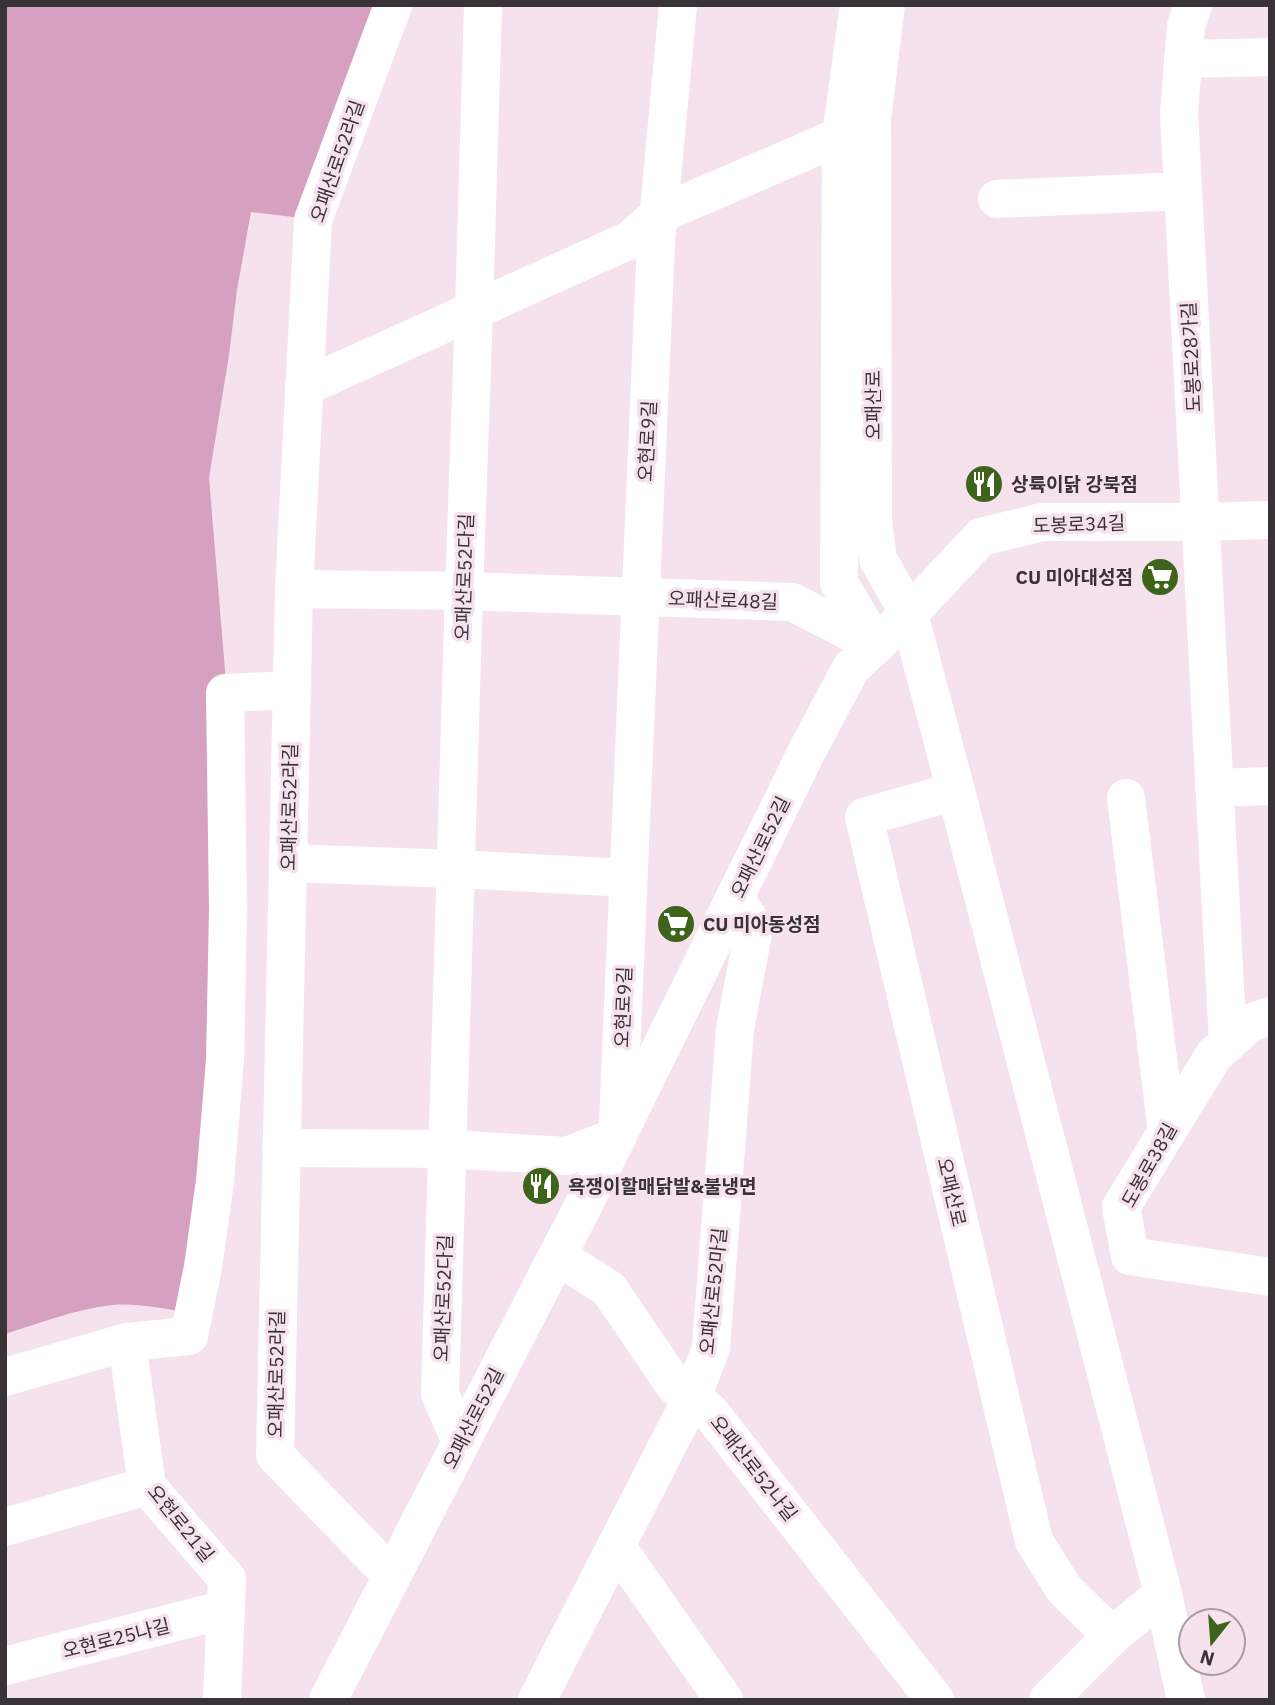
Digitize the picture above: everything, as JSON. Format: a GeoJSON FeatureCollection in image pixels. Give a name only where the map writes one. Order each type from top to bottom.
{"type":"FeatureCollection","features":[{"type":"Feature","properties":{"kind":"street","name":"오패산로52라길"},"geometry":{"type":"LineString","coordinates":[[392,1576],[275,1455],[294,589],[313,220],[393,5]]}},
{"type":"Feature","properties":{"kind":"street","name":"오패산로52다길"},"geometry":{"type":"LineString","coordinates":[[461,1442],[440,1394],[483,5]]}},
{"type":"Feature","properties":{"kind":"street","name":"오현로9길"},"geometry":{"type":"LineString","coordinates":[[618,1136],[659,215],[678,5]]}},
{"type":"Feature","properties":{"kind":"street"},"geometry":{"type":"LineString","coordinates":[[859,5],[841,136],[839,583],[876,645]]}},
{"type":"Feature","properties":{"kind":"street","name":"오패산로"},"geometry":{"type":"LineString","coordinates":[[887,5],[872,118],[873,522],[878,559],[909,614],[1163,1594],[1186,1700]]}},
{"type":"Feature","properties":{"kind":"street","name":"도봉로28가길"},"geometry":{"type":"LineString","coordinates":[[1192,5],[1186,26],[1178,113],[1200,522]]}},
{"type":"Feature","properties":{"kind":"street"},"geometry":{"type":"LineString","coordinates":[[1183,59],[1270,57]]}},
{"type":"Feature","properties":{"kind":"street"},"geometry":{"type":"LineString","coordinates":[[304,387],[630,240],[659,215],[841,136]]}},
{"type":"Feature","properties":{"kind":"street"},"geometry":{"type":"LineString","coordinates":[[997,198],[1182,191]]}},
{"type":"Feature","properties":{"kind":"street","name":"도봉로34길"},"geometry":{"type":"LineString","coordinates":[[909,614],[981,537],[1042,522],[1270,520]]}},
{"type":"Feature","properties":{"kind":"street"},"geometry":{"type":"LineString","coordinates":[[1200,522],[1228,1043]]}},
{"type":"Feature","properties":{"kind":"street","name":"오패산로48길"},"geometry":{"type":"LineString","coordinates":[[294,589],[464,591],[792,602],[876,645]]}},
{"type":"Feature","properties":{"kind":"street","name":"오패산로52길"},"geometry":{"type":"LineString","coordinates":[[328,1700],[618,1136],[807,751],[851,668],[909,614]]}},
{"type":"Feature","properties":{"kind":"street"},"geometry":{"type":"LineString","coordinates":[[5,1377],[127,1342],[189,1336],[203,1268],[215,1181],[225,1060],[228,910],[225,693],[292,690]]}},
{"type":"Feature","properties":{"kind":"street"},"geometry":{"type":"LineString","coordinates":[[1214,788],[1270,786]]}},
{"type":"Feature","properties":{"kind":"street","name":"오패산로"},"geometry":{"type":"LineString","coordinates":[[956,791],[864,817],[1034,1541],[1064,1588],[1112,1636]]}},
{"type":"Feature","properties":{"kind":"street"},"geometry":{"type":"LineString","coordinates":[[1126,798],[1167,1132]]}},
{"type":"Feature","properties":{"kind":"street"},"geometry":{"type":"LineString","coordinates":[[288,863],[628,878]]}},
{"type":"Feature","properties":{"kind":"street","name":"오패산로52마길"},"geometry":{"type":"LineString","coordinates":[[537,1700],[692,1398],[711,1348],[735,1029],[754,928],[735,897]]}},
{"type":"Feature","properties":{"kind":"street","name":"도봉로38길"},"geometry":{"type":"LineString","coordinates":[[1270,1016],[1250,1023],[1214,1055],[1121,1207],[1130,1256],[1270,1277]]}},
{"type":"Feature","properties":{"kind":"street"},"geometry":{"type":"LineString","coordinates":[[281,1148],[447,1149],[567,1156],[618,1136]]}},
{"type":"Feature","properties":{"kind":"street","name":"오패산로52나길"},"geometry":{"type":"LineString","coordinates":[[557,1256],[609,1289],[675,1386],[710,1412],[936,1700]]}},
{"type":"Feature","properties":{"kind":"street","name":"오현로21길"},"geometry":{"type":"LineString","coordinates":[[127,1342],[147,1486],[227,1579],[222,1700]]}},
{"type":"Feature","properties":{"kind":"street"},"geometry":{"type":"LineString","coordinates":[[5,1527],[147,1486]]}},
{"type":"Feature","properties":{"kind":"street"},"geometry":{"type":"LineString","coordinates":[[616,1546],[720,1698]]}},
{"type":"Feature","properties":{"kind":"street"},"geometry":{"type":"LineString","coordinates":[[1048,1700],[1112,1636],[1163,1594]]}},
{"type":"Feature","properties":{"kind":"street","name":"오현로25나길"},"geometry":{"type":"LineString","coordinates":[[5,1666],[226,1609]]}},
{"type":"Feature","properties":{"kind":"shaded area"},"geometry":{"type":"Polygon","coordinates":[[[5,5],[380,5],[301,218],[251,212],[237,290],[209,478],[227,694],[226,988],[184,1312],[139,1305],[112,1305],[72,1313],[5,1334],[5,5]]]}},
{"type":"Feature","properties":{"kind":"place","name":"상륙이닭 강북점"},"geometry":{"type":"Point","coordinates":[984,484]}},
{"type":"Feature","properties":{"kind":"place","name":"CU 미아대성점"},"geometry":{"type":"Point","coordinates":[1160,577]}},
{"type":"Feature","properties":{"kind":"place","name":"CU 미아동성점"},"geometry":{"type":"Point","coordinates":[676,924]}},
{"type":"Feature","properties":{"kind":"place","name":"욕쟁이할매닭발&불냉면"},"geometry":{"type":"Point","coordinates":[541,1186]}}]}
